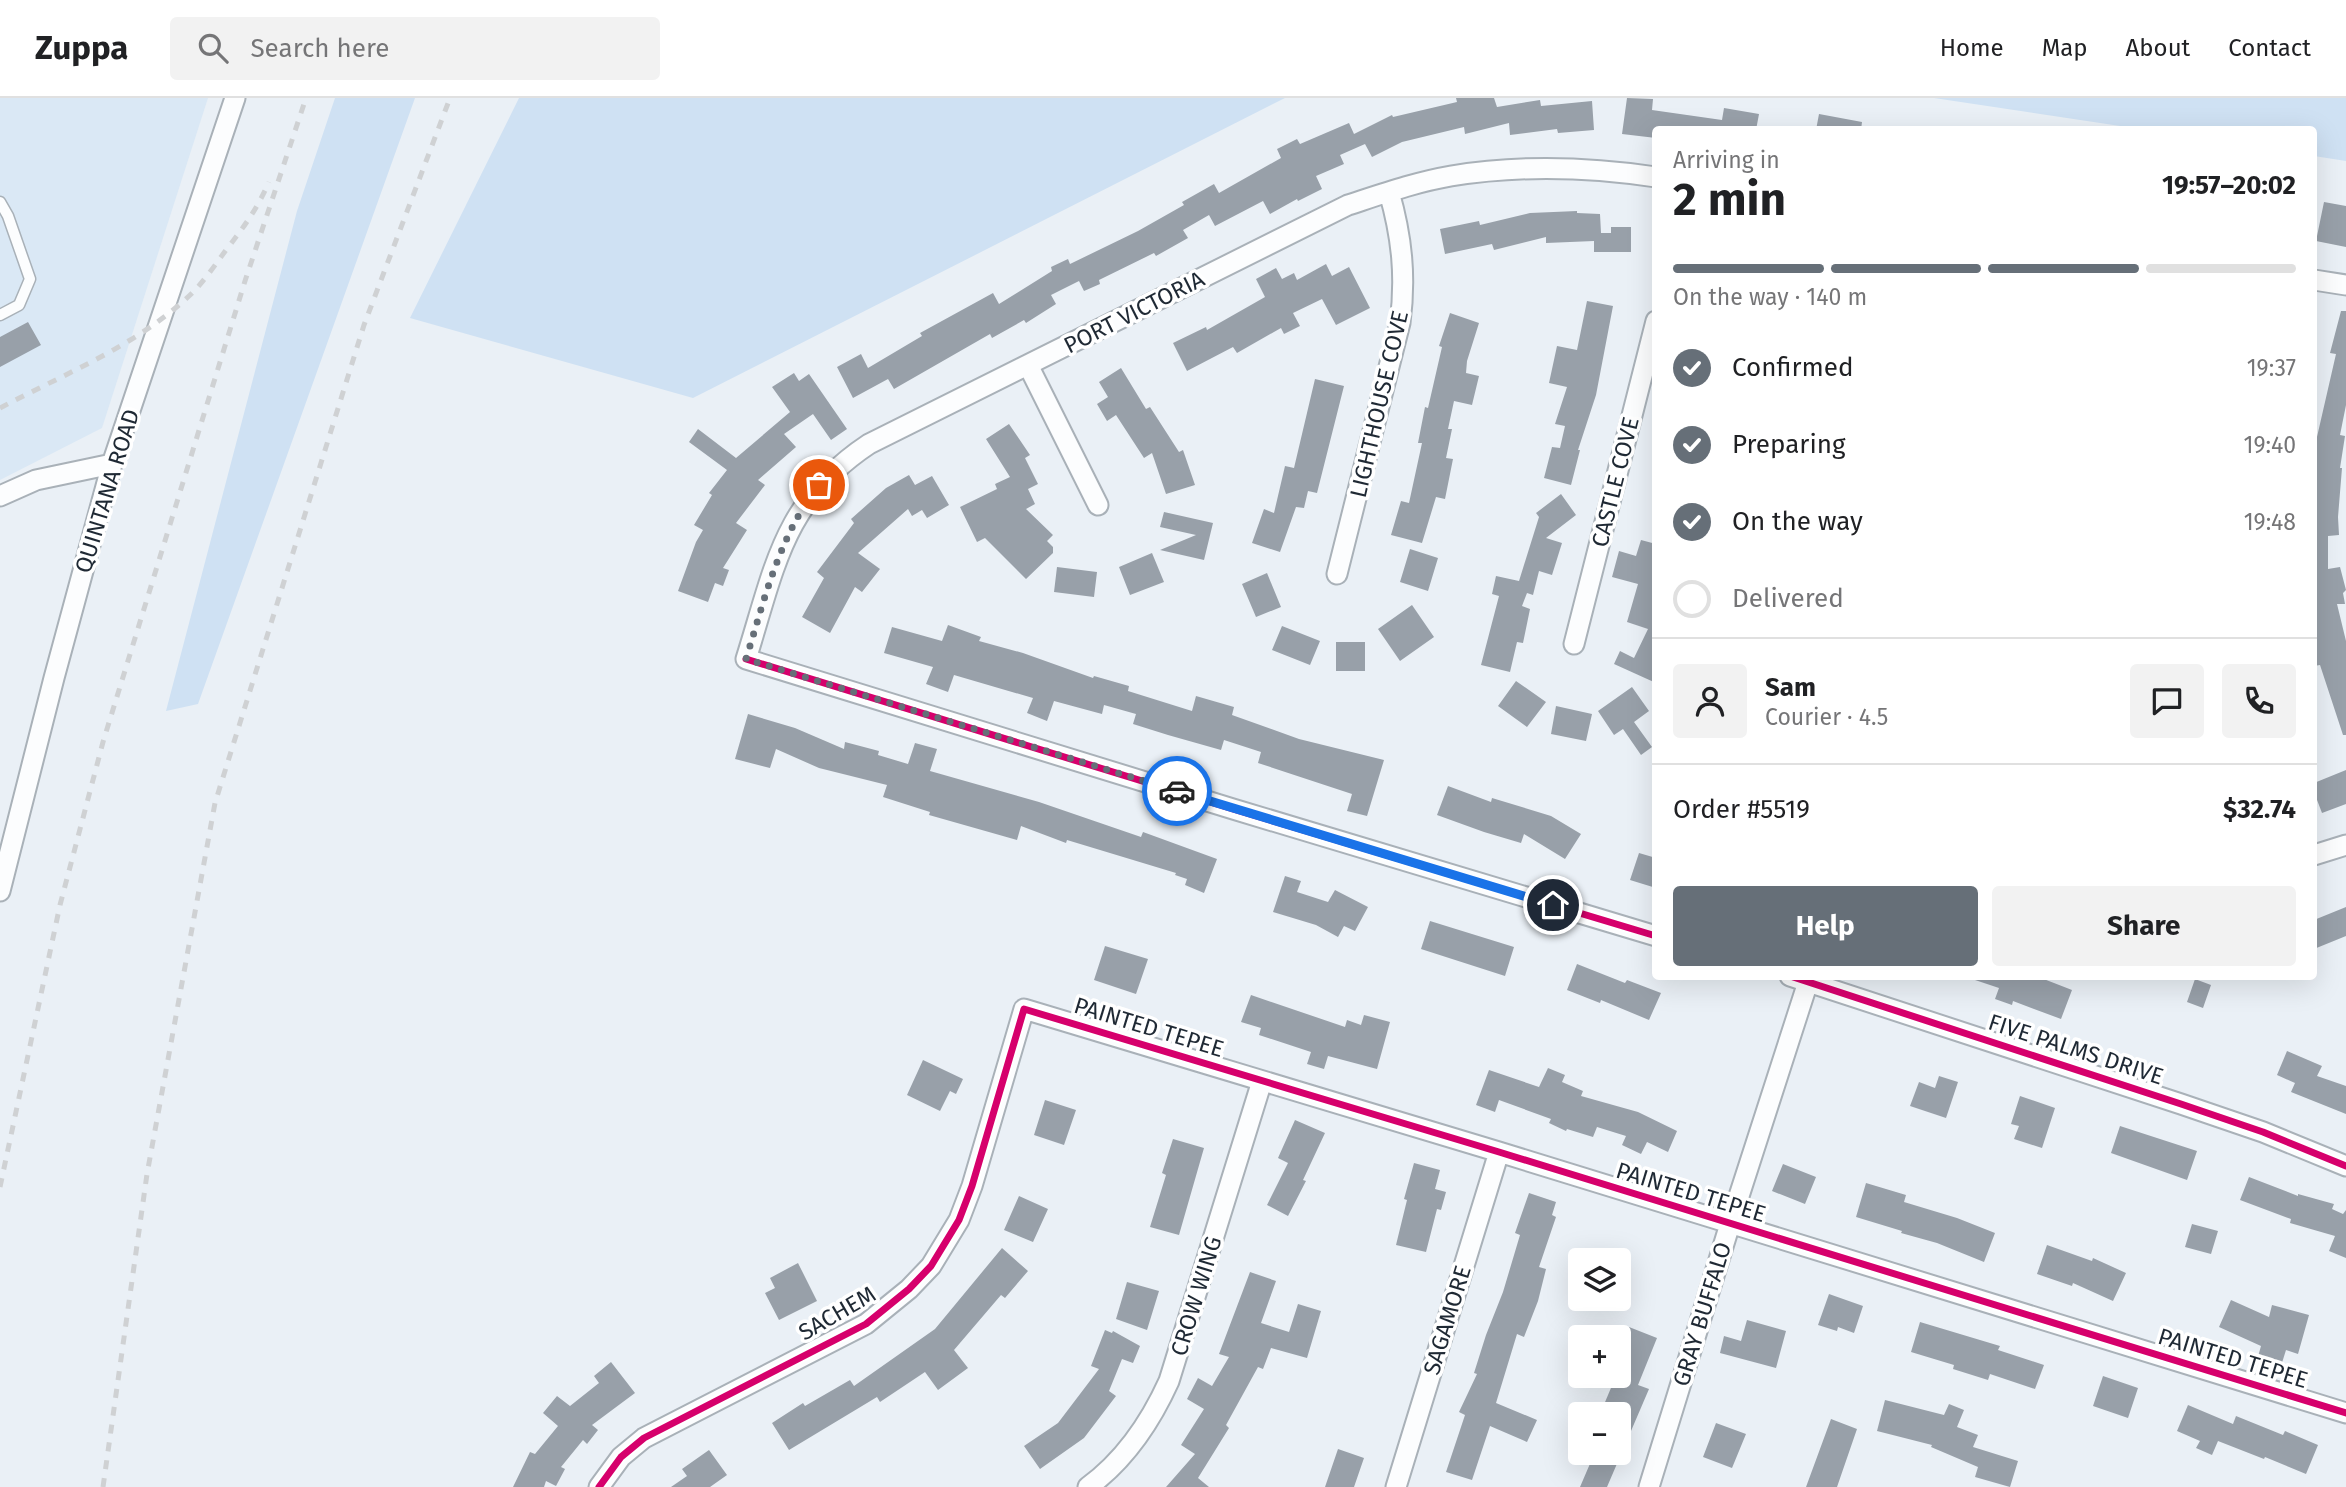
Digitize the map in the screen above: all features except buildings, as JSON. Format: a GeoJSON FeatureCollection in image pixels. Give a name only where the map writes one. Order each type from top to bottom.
{"type":"FeatureCollection","features":[{"type":"Feature","properties":{"kind":"street","name":"QUINTANA ROAD"},"geometry":{"type":"LineString","coordinates":[[0,891],[50,691],[112,464],[235,98]]}},
{"type":"Feature","properties":{"kind":"street","name":"PORT VICTORIA"},"geometry":{"type":"LineString","coordinates":[[1652,177],[1580,170],[1505,170],[1450,176],[1348,205],[870,444],[851,456],[819,485],[794,520],[785,539],[746,659],[1652,935]]}},
{"type":"Feature","properties":{"kind":"street","name":"LIGHTHOUSE COVE"},"geometry":{"type":"LineString","coordinates":[[1337,574],[1402,311],[1403,247],[1389,192]]}},
{"type":"Feature","properties":{"kind":"street"},"geometry":{"type":"LineString","coordinates":[[2317,280],[2346,285]]}},
{"type":"Feature","properties":{"kind":"street","name":"CASTLE COVE"},"geometry":{"type":"LineString","coordinates":[[1574,644],[1652,337]]}},
{"type":"Feature","properties":{"kind":"street"},"geometry":{"type":"LineString","coordinates":[[1028,365],[1098,505]]}},
{"type":"Feature","properties":{"kind":"street"},"geometry":{"type":"LineString","coordinates":[[0,496],[36,480],[112,464]]}},
{"type":"Feature","properties":{"kind":"street"},"geometry":{"type":"LineString","coordinates":[[2317,854],[2346,845]]}},
{"type":"Feature","properties":{"kind":"street","name":"GRAY BUFFALO"},"geometry":{"type":"LineString","coordinates":[[1650,1487],[1730,1224],[1799,980]]}},
{"type":"Feature","properties":{"kind":"street","name":"FIVE PALMS DRIVE"},"geometry":{"type":"LineString","coordinates":[[1802,980],[2182,1104],[2263,1132],[2346,1166]]}},
{"type":"Feature","properties":{"kind":"street","name":"PAINTED TEPEE"},"geometry":{"type":"LineString","coordinates":[[1024,1009],[2346,1413]]}},
{"type":"Feature","properties":{"kind":"street","name":"SACHEM"},"geometry":{"type":"LineString","coordinates":[[599,1487],[621,1457],[644,1438],[866,1324],[924,1274],[960,1220],[1024,1009]]}},
{"type":"Feature","properties":{"kind":"street","name":"CROW WING"},"geometry":{"type":"LineString","coordinates":[[1088,1487],[1129,1448],[1158,1405],[1169,1381],[1262,1082]]}},
{"type":"Feature","properties":{"kind":"street","name":"SAGAMORE"},"geometry":{"type":"LineString","coordinates":[[1396,1487],[1499,1152]]}},
{"type":"Feature","properties":{"kind":"lane"},"geometry":{"type":"LineString","coordinates":[[0,202],[8,216],[30,279],[19,305],[0,315]]}},
{"type":"Feature","properties":{"kind":"shaded area"},"geometry":{"type":"Polygon","coordinates":[[[0,98],[208,98],[102,428],[0,480],[0,98]]]}},
{"type":"Feature","properties":{"kind":"shaded area"},"geometry":{"type":"Polygon","coordinates":[[[335,98],[415,98],[198,704],[166,711],[297,211],[335,98]]]}},
{"type":"Feature","properties":{"kind":"shaded area"},"geometry":{"type":"Polygon","coordinates":[[[519,98],[1285,98],[693,398],[410,318],[519,98]]]}},
{"type":"Feature","properties":{"kind":"shaded area"},"geometry":{"type":"Polygon","coordinates":[[[1934,98],[2346,98],[2346,161],[2317,156],[2317,126],[2120,126],[1934,98]]]}},
{"type":"Feature","properties":{"kind":"railway"},"geometry":{"type":"LineString","coordinates":[[0,1187],[60,905],[103,742],[245,281],[306,98]]}},
{"type":"Feature","properties":{"kind":"railway"},"geometry":{"type":"LineString","coordinates":[[103,1487],[147,1174],[215,803],[364,325],[450,98]]}},
{"type":"Feature","properties":{"kind":"railway"},"geometry":{"type":"LineString","coordinates":[[0,408],[99,358],[168,314],[209,274],[250,217],[269,182]]}},
{"type":"Feature","properties":{"kind":"cycle path"},"geometry":{"type":"LineString","coordinates":[[746,659],[1652,935]]}},
{"type":"Feature","properties":{"kind":"cycle path"},"geometry":{"type":"LineString","coordinates":[[1802,980],[2263,1132],[2346,1166]]}},
{"type":"Feature","properties":{"kind":"cycle path"},"geometry":{"type":"LineString","coordinates":[[599,1487],[621,1457],[644,1438],[866,1324],[909,1289],[931,1266],[959,1220],[972,1186],[1024,1009],[2346,1413]]}},
{"type":"Feature","properties":{"kind":"way so far"},"geometry":{"type":"LineString","coordinates":[[819,485],[794,520],[785,539],[746,659],[1177,791]]}},
{"type":"Feature","properties":{"kind":"route"},"geometry":{"type":"LineString","coordinates":[[1177,791],[1553,905]]}}]}
